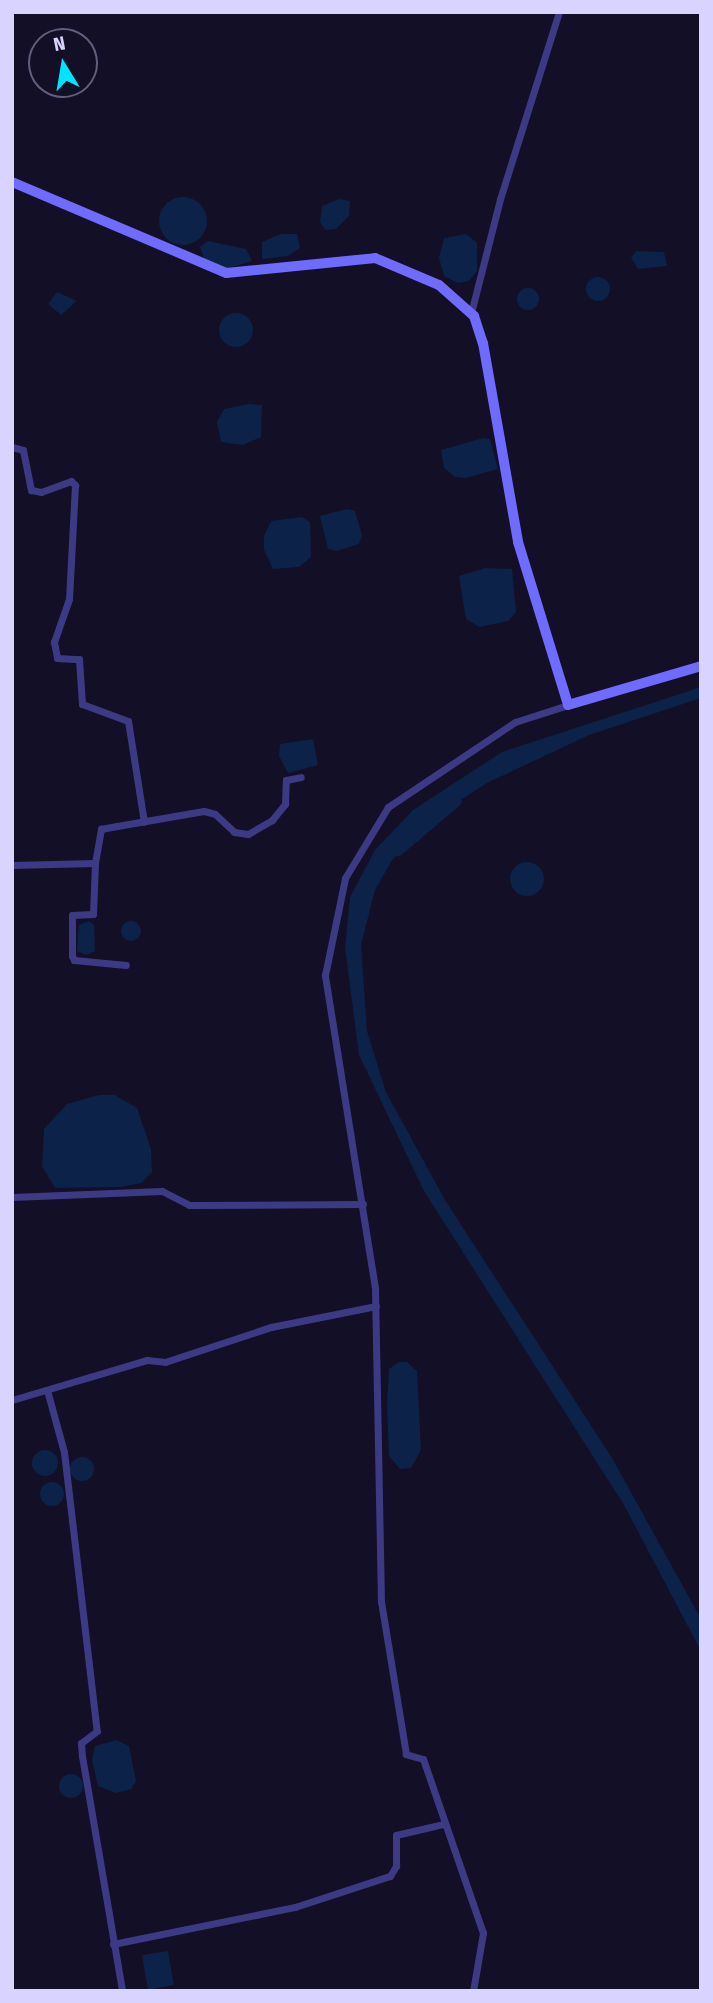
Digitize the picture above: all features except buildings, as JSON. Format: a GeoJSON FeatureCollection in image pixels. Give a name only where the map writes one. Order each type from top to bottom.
{"type":"FeatureCollection","features":[{"type":"Feature","properties":{"kind":"main road"},"geometry":{"type":"LineString","coordinates":[[12,181],[226,273],[375,258],[431,280],[471,313],[490,375],[518,542],[568,705],[701,666]]}},
{"type":"Feature","properties":{"kind":"street"},"geometry":{"type":"LineString","coordinates":[[471,313],[500,199],[559,12]]}},
{"type":"Feature","properties":{"kind":"street"},"geometry":{"type":"LineString","coordinates":[[12,447],[23,450],[31,490],[41,492],[71,481],[75,485],[69,598],[54,642],[57,658],[79,659],[84,706],[128,721],[144,822]]}},
{"type":"Feature","properties":{"kind":"street"},"geometry":{"type":"LineString","coordinates":[[473,1991],[483,1933],[443,1824],[423,1759],[406,1754],[381,1602],[376,1306],[363,1204],[325,975],[345,878],[388,807],[515,722],[568,705]]}},
{"type":"Feature","properties":{"kind":"street"},"geometry":{"type":"LineString","coordinates":[[127,965],[74,960],[72,956],[72,915],[93,914],[95,863],[101,829],[204,811],[215,814],[234,832],[248,834],[272,820],[285,804],[286,780],[301,777]]}},
{"type":"Feature","properties":{"kind":"street"},"geometry":{"type":"LineString","coordinates":[[12,865],[95,863]]}},
{"type":"Feature","properties":{"kind":"street"},"geometry":{"type":"LineString","coordinates":[[12,1197],[162,1191],[189,1205],[363,1204]]}},
{"type":"Feature","properties":{"kind":"street"},"geometry":{"type":"LineString","coordinates":[[12,1400],[146,1360],[165,1362],[271,1327],[376,1306]]}},
{"type":"Feature","properties":{"kind":"street"},"geometry":{"type":"LineString","coordinates":[[47,1390],[64,1452],[97,1731],[81,1743],[82,1756],[122,1991]]}},
{"type":"Feature","properties":{"kind":"street"},"geometry":{"type":"LineString","coordinates":[[113,1944],[295,1907],[390,1876],[396,1866],[396,1835],[443,1824]]}},
{"type":"Feature","properties":{"kind":"water"},"geometry":{"type":"Polygon","coordinates":[[[183,197],[200,204],[207,221],[200,238],[183,245],[166,238],[159,221],[166,204],[183,197]]]}},
{"type":"Feature","properties":{"kind":"water"},"geometry":{"type":"Polygon","coordinates":[[[339,199],[350,201],[349,216],[336,229],[325,230],[320,222],[322,206],[339,199]]]}},
{"type":"Feature","properties":{"kind":"water"},"geometry":{"type":"Polygon","coordinates":[[[281,234],[297,234],[300,248],[288,256],[262,259],[262,242],[281,234]]]}},
{"type":"Feature","properties":{"kind":"water"},"geometry":{"type":"Polygon","coordinates":[[[466,234],[477,243],[477,271],[469,281],[458,283],[444,276],[439,258],[444,238],[466,234]]]}},
{"type":"Feature","properties":{"kind":"water"},"geometry":{"type":"Polygon","coordinates":[[[208,241],[246,249],[252,261],[226,269],[204,259],[200,247],[208,241]]]}},
{"type":"Feature","properties":{"kind":"water"},"geometry":{"type":"Polygon","coordinates":[[[636,251],[664,252],[667,266],[638,269],[631,258],[636,251]]]}},
{"type":"Feature","properties":{"kind":"water"},"geometry":{"type":"Polygon","coordinates":[[[598,277],[607,280],[610,289],[607,298],[598,301],[589,298],[586,289],[589,280],[598,277]]]}},
{"type":"Feature","properties":{"kind":"water"},"geometry":{"type":"Polygon","coordinates":[[[528,288],[538,295],[539,299],[532,309],[528,310],[518,303],[517,299],[524,289],[528,288]]]}},
{"type":"Feature","properties":{"kind":"water"},"geometry":{"type":"Polygon","coordinates":[[[57,292],[77,301],[61,315],[48,304],[57,292]]]}},
{"type":"Feature","properties":{"kind":"water"},"geometry":{"type":"Polygon","coordinates":[[[236,313],[248,318],[253,330],[248,342],[236,347],[224,342],[219,330],[224,318],[236,313]]]}},
{"type":"Feature","properties":{"kind":"water"},"geometry":{"type":"Polygon","coordinates":[[[249,404],[262,405],[261,437],[243,445],[221,442],[217,422],[224,409],[249,404]]]}},
{"type":"Feature","properties":{"kind":"water"},"geometry":{"type":"Polygon","coordinates":[[[483,438],[490,439],[498,469],[466,478],[455,477],[444,468],[441,450],[483,438]]]}},
{"type":"Feature","properties":{"kind":"water"},"geometry":{"type":"Polygon","coordinates":[[[347,509],[355,511],[362,535],[359,544],[337,551],[328,549],[320,516],[347,509]]]}},
{"type":"Feature","properties":{"kind":"water"},"geometry":{"type":"Polygon","coordinates":[[[302,517],[310,522],[311,557],[299,567],[273,569],[264,550],[264,536],[271,521],[302,517]]]}},
{"type":"Feature","properties":{"kind":"water"},"geometry":{"type":"Polygon","coordinates":[[[485,568],[512,569],[516,612],[508,621],[479,627],[466,619],[459,576],[485,568]]]}},
{"type":"Feature","properties":{"kind":"water"},"geometry":{"type":"Polygon","coordinates":[[[701,687],[701,698],[589,735],[487,783],[445,810],[414,834],[391,862],[375,890],[361,945],[367,1031],[386,1092],[445,1200],[612,1458],[701,1619],[701,1651],[624,1505],[424,1191],[359,1055],[345,948],[350,897],[375,850],[413,810],[502,752],[701,687]]]}},
{"type":"Feature","properties":{"kind":"water"},"geometry":{"type":"Polygon","coordinates":[[[313,739],[318,765],[288,773],[279,756],[280,744],[313,739]]]}},
{"type":"Feature","properties":{"kind":"water"},"geometry":{"type":"Polygon","coordinates":[[[527,862],[539,867],[544,879],[539,891],[527,896],[515,891],[510,879],[515,867],[527,862]]]}},
{"type":"Feature","properties":{"kind":"water"},"geometry":{"type":"Polygon","coordinates":[[[89,921],[94,925],[95,951],[86,955],[77,951],[78,935],[79,925],[89,921]]]}},
{"type":"Feature","properties":{"kind":"water"},"geometry":{"type":"Polygon","coordinates":[[[131,921],[138,924],[141,931],[138,938],[131,941],[124,938],[121,931],[124,924],[131,921]]]}},
{"type":"Feature","properties":{"kind":"water"},"geometry":{"type":"Polygon","coordinates":[[[99,1095],[115,1095],[137,1108],[151,1149],[152,1172],[141,1183],[121,1187],[55,1188],[42,1166],[44,1129],[67,1104],[99,1095]]]}},
{"type":"Feature","properties":{"kind":"water"},"geometry":{"type":"Polygon","coordinates":[[[399,1362],[407,1362],[417,1371],[421,1450],[411,1468],[400,1469],[389,1456],[387,1405],[389,1369],[399,1362]]]}},
{"type":"Feature","properties":{"kind":"water"},"geometry":{"type":"Polygon","coordinates":[[[45,1450],[55,1453],[58,1463],[55,1473],[45,1476],[35,1473],[32,1463],[35,1453],[45,1450]]]}},
{"type":"Feature","properties":{"kind":"water"},"geometry":{"type":"Polygon","coordinates":[[[77,1457],[87,1457],[94,1464],[94,1474],[87,1481],[77,1481],[70,1474],[70,1464],[77,1457]]]}},
{"type":"Feature","properties":{"kind":"water"},"geometry":{"type":"Polygon","coordinates":[[[52,1482],[63,1489],[64,1494],[57,1505],[52,1506],[41,1499],[40,1494],[47,1483],[52,1482]]]}},
{"type":"Feature","properties":{"kind":"water"},"geometry":{"type":"Polygon","coordinates":[[[116,1740],[129,1746],[136,1781],[131,1789],[116,1793],[98,1786],[92,1760],[95,1746],[116,1740]]]}},
{"type":"Feature","properties":{"kind":"water"},"geometry":{"type":"Polygon","coordinates":[[[71,1774],[82,1781],[83,1786],[76,1797],[71,1798],[60,1791],[59,1786],[66,1775],[71,1774]]]}},
{"type":"Feature","properties":{"kind":"water"},"geometry":{"type":"Polygon","coordinates":[[[168,1951],[174,1985],[148,1990],[142,1955],[168,1951]]]}},
{"type":"Feature","properties":{"kind":"waterway"},"geometry":{"type":"LineString","coordinates":[[398,851],[457,801]]}}]}
